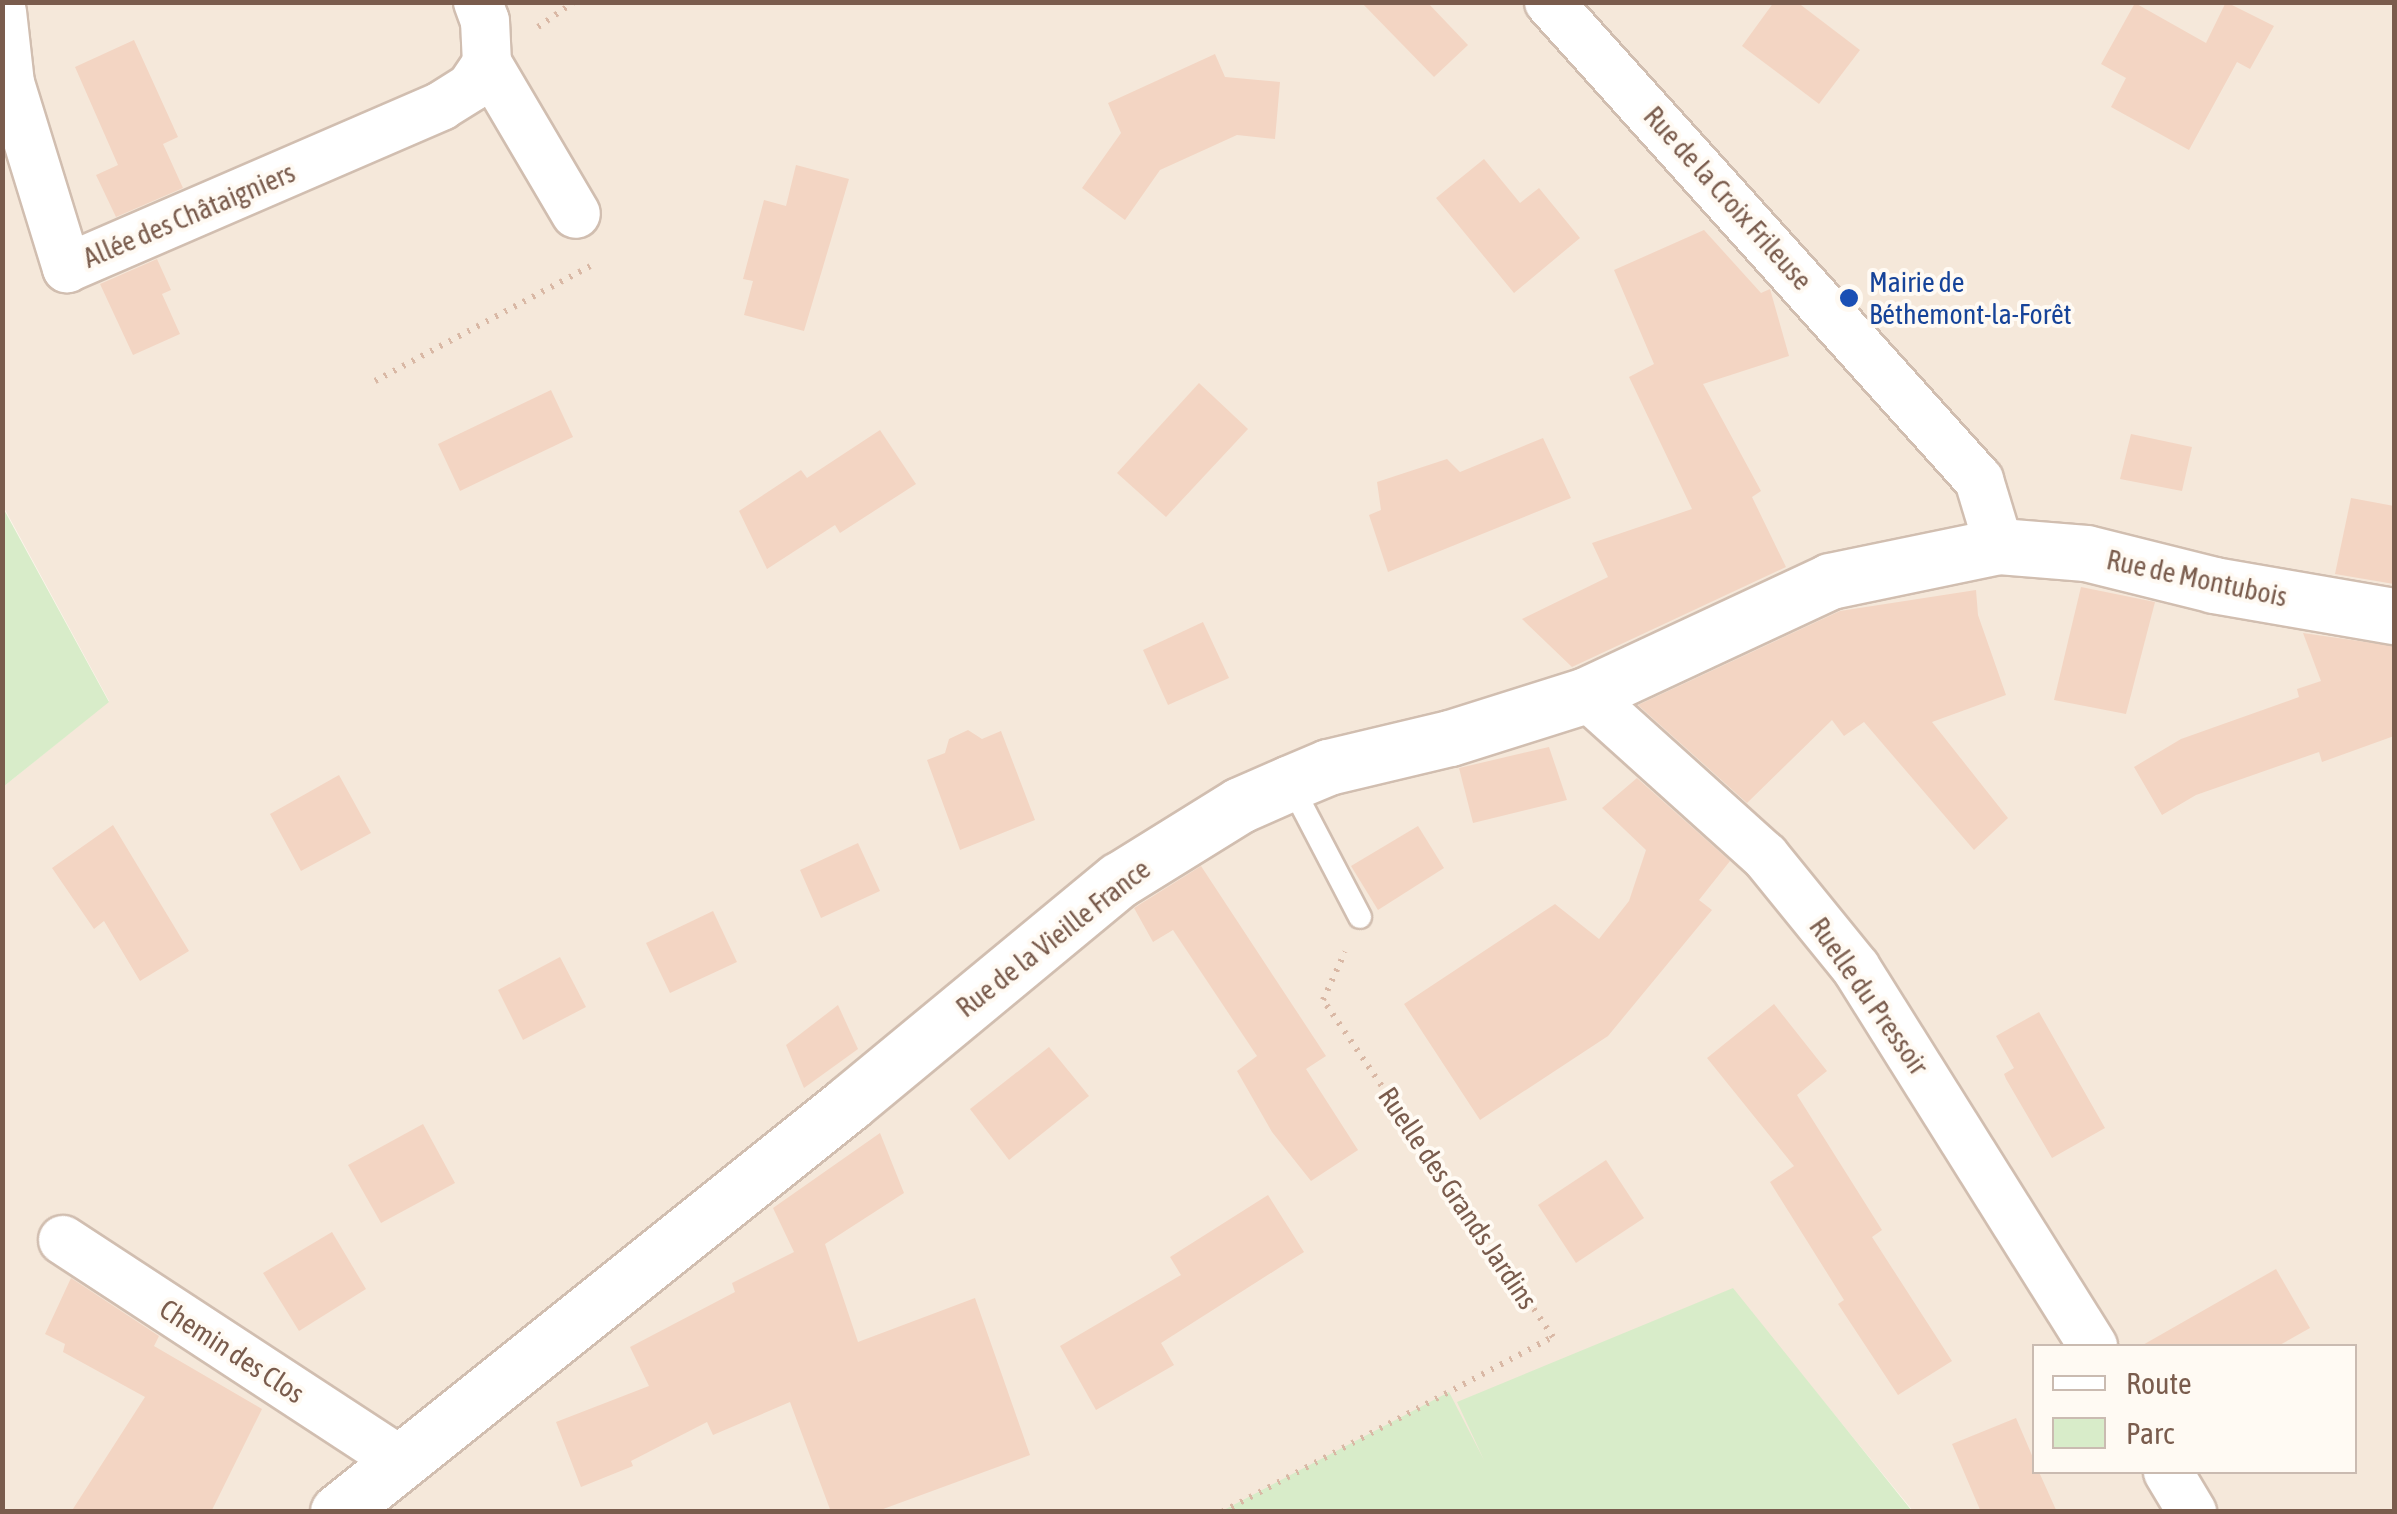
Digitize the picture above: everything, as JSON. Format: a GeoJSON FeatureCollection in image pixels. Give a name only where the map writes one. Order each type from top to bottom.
{"type":"FeatureCollection","features":[{"type":"Feature","properties":{"kind":"street"},"geometry":{"type":"LineString","coordinates":[[478,2],[485,22],[487,62],[576,214]]}},
{"type":"Feature","properties":{"kind":"street","name":"Rue de la Croix Frileuse"},"geometry":{"type":"LineString","coordinates":[[1549,2],[1979,480],[1999,546]]}},
{"type":"Feature","properties":{"kind":"street","name":"Allée des Châtaigniers"},"geometry":{"type":"LineString","coordinates":[[2,12],[10,82],[66,268],[441,106],[471,87],[487,62]]}},
{"type":"Feature","properties":{"kind":"street","name":"Rue de Montubois"},"geometry":{"type":"LineString","coordinates":[[1999,546],[2086,554],[2214,585],[2394,616]]}},
{"type":"Feature","properties":{"kind":"street","name":"Rue de la Vieille France"},"geometry":{"type":"LineString","coordinates":[[338,1512],[1119,880],[1240,805],[1328,767],[1450,738],[1586,695],[1830,581],[1999,546]]}},
{"type":"Feature","properties":{"kind":"street","name":"Ruelle du Pressoir"},"geometry":{"type":"LineString","coordinates":[[1586,695],[1766,856],[1856,968],[2091,1344]]}},
{"type":"Feature","properties":{"kind":"street","name":"Chemin des Clos"},"geometry":{"type":"LineString","coordinates":[[63,1240],[401,1462]]}},
{"type":"Feature","properties":{"kind":"street"},"geometry":{"type":"LineString","coordinates":[[2169,1474],[2192,1512]]}},
{"type":"Feature","properties":{"kind":"lane"},"geometry":{"type":"LineString","coordinates":[[1290,783],[1360,917]]}},
{"type":"Feature","properties":{"kind":"path"},"geometry":{"type":"LineString","coordinates":[[375,381],[592,264],[576,214]]}},
{"type":"Feature","properties":{"kind":"path","name":"Ruelle des Grands Jardins"},"geometry":{"type":"LineString","coordinates":[[1222,1512],[1552,1337],[1324,1000],[1360,917]]}},
{"type":"Feature","properties":{"kind":"shaded area"},"geometry":{"type":"Polygon","coordinates":[[[3,3],[2394,3],[2394,1511],[1913,1511],[1732,1289],[1458,1403],[1510,1511],[3,1512],[3,787],[109,701],[3,506],[3,3]]]}},
{"type":"Feature","properties":{"kind":"green space"},"geometry":{"type":"Polygon","coordinates":[[[2,506],[109,702],[3,787],[2,787],[2,506]]]}},
{"type":"Feature","properties":{"kind":"green space"},"geometry":{"type":"Polygon","coordinates":[[[1733,1288],[1912,1511],[1222,1511],[1449,1392],[1484,1460],[1457,1402],[1733,1288]]]}},
{"type":"Feature","properties":{"kind":"building"},"geometry":{"type":"Polygon","coordinates":[[[1361,2],[1427,2],[1468,45],[1434,77],[1361,2]]]}},
{"type":"Feature","properties":{"kind":"building"},"geometry":{"type":"Polygon","coordinates":[[[1774,2],[1797,2],[1860,50],[1819,104],[1742,46],[1774,2]]]}},
{"type":"Feature","properties":{"kind":"building"},"geometry":{"type":"Polygon","coordinates":[[[2226,2],[2274,26],[2250,69],[2237,62],[2189,150],[2111,107],[2126,78],[2101,64],[2135,3],[2206,43],[2226,2]]]}},
{"type":"Feature","properties":{"kind":"building"},"geometry":{"type":"Polygon","coordinates":[[[134,40],[178,137],[163,144],[183,188],[116,217],[96,175],[118,165],[75,67],[134,40]]]}},
{"type":"Feature","properties":{"kind":"building"},"geometry":{"type":"Polygon","coordinates":[[[1215,54],[1225,77],[1280,82],[1275,139],[1237,135],[1160,170],[1125,220],[1082,188],[1121,133],[1108,103],[1215,54]]]}},
{"type":"Feature","properties":{"kind":"building"},"geometry":{"type":"Polygon","coordinates":[[[1484,159],[1520,203],[1539,188],[1580,238],[1514,293],[1436,198],[1484,159]]]}},
{"type":"Feature","properties":{"kind":"building"},"geometry":{"type":"Polygon","coordinates":[[[796,165],[849,179],[804,331],[744,315],[753,281],[743,279],[764,200],[786,206],[796,165]]]}},
{"type":"Feature","properties":{"kind":"building"},"geometry":{"type":"Polygon","coordinates":[[[1704,230],[1761,293],[1770,289],[1789,356],[1703,384],[1761,491],[1752,497],[1786,567],[1572,667],[1522,619],[1608,577],[1592,543],[1692,509],[1629,377],[1654,364],[1614,270],[1704,230]]]}},
{"type":"Feature","properties":{"kind":"building"},"geometry":{"type":"Polygon","coordinates":[[[157,259],[171,290],[162,294],[180,334],[133,355],[100,284],[157,259]]]}},
{"type":"Feature","properties":{"kind":"building"},"geometry":{"type":"Polygon","coordinates":[[[1199,383],[1248,429],[1166,517],[1117,473],[1199,383]]]}},
{"type":"Feature","properties":{"kind":"building"},"geometry":{"type":"Polygon","coordinates":[[[551,390],[573,437],[460,491],[438,444],[551,390]]]}},
{"type":"Feature","properties":{"kind":"building"},"geometry":{"type":"Polygon","coordinates":[[[880,430],[916,484],[840,533],[835,525],[767,569],[739,511],[801,470],[807,478],[880,430]]]}},
{"type":"Feature","properties":{"kind":"building"},"geometry":{"type":"Polygon","coordinates":[[[2131,434],[2192,447],[2182,491],[2120,479],[2131,434]]]}},
{"type":"Feature","properties":{"kind":"building"},"geometry":{"type":"Polygon","coordinates":[[[1543,438],[1571,498],[1388,572],[1369,515],[1381,510],[1377,482],[1447,459],[1460,472],[1543,438]]]}},
{"type":"Feature","properties":{"kind":"building"},"geometry":{"type":"Polygon","coordinates":[[[2351,498],[2394,506],[2394,584],[2335,574],[2351,498]]]}},
{"type":"Feature","properties":{"kind":"building"},"geometry":{"type":"Polygon","coordinates":[[[2081,587],[2155,602],[2126,714],[2054,700],[2081,587]]]}},
{"type":"Feature","properties":{"kind":"building"},"geometry":{"type":"Polygon","coordinates":[[[1976,590],[1978,615],[2006,695],[1932,722],[2008,818],[1974,850],[1864,722],[1844,736],[1832,720],[1747,803],[1638,705],[1840,611],[1976,590]]]}},
{"type":"Feature","properties":{"kind":"building"},"geometry":{"type":"Polygon","coordinates":[[[1203,622],[1229,678],[1168,705],[1143,650],[1203,622]]]}},
{"type":"Feature","properties":{"kind":"building"},"geometry":{"type":"Polygon","coordinates":[[[2303,633],[2394,646],[2394,736],[2322,762],[2319,752],[2196,795],[2162,815],[2134,767],[2181,739],[2299,697],[2297,689],[2321,681],[2303,633]]]}},
{"type":"Feature","properties":{"kind":"building"},"geometry":{"type":"Polygon","coordinates":[[[968,730],[982,739],[1001,731],[1035,820],[960,850],[927,760],[945,753],[949,739],[968,730]]]}},
{"type":"Feature","properties":{"kind":"building"},"geometry":{"type":"Polygon","coordinates":[[[1549,747],[1567,800],[1473,823],[1459,768],[1549,747]]]}},
{"type":"Feature","properties":{"kind":"building"},"geometry":{"type":"Polygon","coordinates":[[[339,775],[371,833],[301,871],[270,814],[339,775]]]}},
{"type":"Feature","properties":{"kind":"building"},"geometry":{"type":"Polygon","coordinates":[[[1637,778],[1730,861],[1699,900],[1712,910],[1608,1036],[1480,1120],[1404,1004],[1555,904],[1599,939],[1629,901],[1646,850],[1602,808],[1637,778]]]}},
{"type":"Feature","properties":{"kind":"building"},"geometry":{"type":"Polygon","coordinates":[[[113,825],[189,951],[140,981],[104,921],[94,929],[52,868],[113,825]]]}},
{"type":"Feature","properties":{"kind":"building"},"geometry":{"type":"Polygon","coordinates":[[[1418,826],[1444,868],[1378,910],[1351,866],[1418,826]]]}},
{"type":"Feature","properties":{"kind":"building"},"geometry":{"type":"Polygon","coordinates":[[[858,843],[880,891],[821,918],[800,870],[858,843]]]}},
{"type":"Feature","properties":{"kind":"building"},"geometry":{"type":"Polygon","coordinates":[[[1201,866],[1326,1056],[1306,1069],[1358,1150],[1311,1181],[1272,1132],[1237,1071],[1257,1056],[1173,930],[1153,942],[1134,908],[1201,866]]]}},
{"type":"Feature","properties":{"kind":"building"},"geometry":{"type":"Polygon","coordinates":[[[713,911],[737,962],[670,993],[646,943],[713,911]]]}},
{"type":"Feature","properties":{"kind":"building"},"geometry":{"type":"Polygon","coordinates":[[[560,957],[586,1007],[523,1040],[498,990],[560,957]]]}},
{"type":"Feature","properties":{"kind":"building"},"geometry":{"type":"Polygon","coordinates":[[[1774,1004],[1827,1071],[1797,1095],[1882,1230],[1872,1237],[1952,1361],[1898,1395],[1838,1304],[1844,1300],[1770,1182],[1794,1166],[1707,1058],[1774,1004]]]}},
{"type":"Feature","properties":{"kind":"building"},"geometry":{"type":"Polygon","coordinates":[[[838,1005],[858,1049],[804,1088],[786,1045],[838,1005]]]}},
{"type":"Feature","properties":{"kind":"building"},"geometry":{"type":"Polygon","coordinates":[[[2039,1012],[2105,1128],[2052,1158],[2006,1079],[2004,1074],[2014,1068],[1996,1036],[2039,1012]]]}},
{"type":"Feature","properties":{"kind":"building"},"geometry":{"type":"Polygon","coordinates":[[[1049,1047],[1089,1096],[1009,1160],[970,1109],[1049,1047]]]}},
{"type":"Feature","properties":{"kind":"building"},"geometry":{"type":"Polygon","coordinates":[[[423,1124],[455,1183],[381,1223],[348,1165],[423,1124]]]}},
{"type":"Feature","properties":{"kind":"building"},"geometry":{"type":"Polygon","coordinates":[[[880,1133],[904,1193],[825,1244],[858,1342],[975,1298],[1030,1455],[875,1512],[831,1512],[790,1402],[713,1435],[707,1422],[631,1461],[633,1466],[581,1487],[556,1422],[649,1386],[630,1347],[735,1292],[732,1283],[794,1252],[773,1208],[880,1133]]]}},
{"type":"Feature","properties":{"kind":"building"},"geometry":{"type":"Polygon","coordinates":[[[1606,1160],[1644,1218],[1576,1263],[1538,1205],[1606,1160]]]}},
{"type":"Feature","properties":{"kind":"building"},"geometry":{"type":"Polygon","coordinates":[[[1268,1195],[1304,1252],[1161,1343],[1174,1365],[1096,1410],[1060,1346],[1181,1275],[1170,1257],[1268,1195]]]}},
{"type":"Feature","properties":{"kind":"building"},"geometry":{"type":"Polygon","coordinates":[[[332,1232],[366,1289],[299,1331],[263,1273],[332,1232]]]}},
{"type":"Feature","properties":{"kind":"building"},"geometry":{"type":"Polygon","coordinates":[[[2276,1269],[2310,1328],[2282,1344],[2145,1344],[2276,1269]]]}},
{"type":"Feature","properties":{"kind":"building"},"geometry":{"type":"Polygon","coordinates":[[[71,1278],[159,1336],[154,1346],[262,1409],[211,1512],[71,1512],[145,1397],[63,1352],[65,1344],[45,1334],[71,1278]]]}},
{"type":"Feature","properties":{"kind":"building"},"geometry":{"type":"Polygon","coordinates":[[[2016,1418],[2032,1455],[2032,1474],[2040,1474],[2057,1512],[1981,1512],[1952,1444],[2016,1418]]]}},
{"type":"Feature","properties":{"kind":"place","name":"Mairie de Béthemont-la-Forêt"},"geometry":{"type":"Point","coordinates":[1849,298]}}]}
